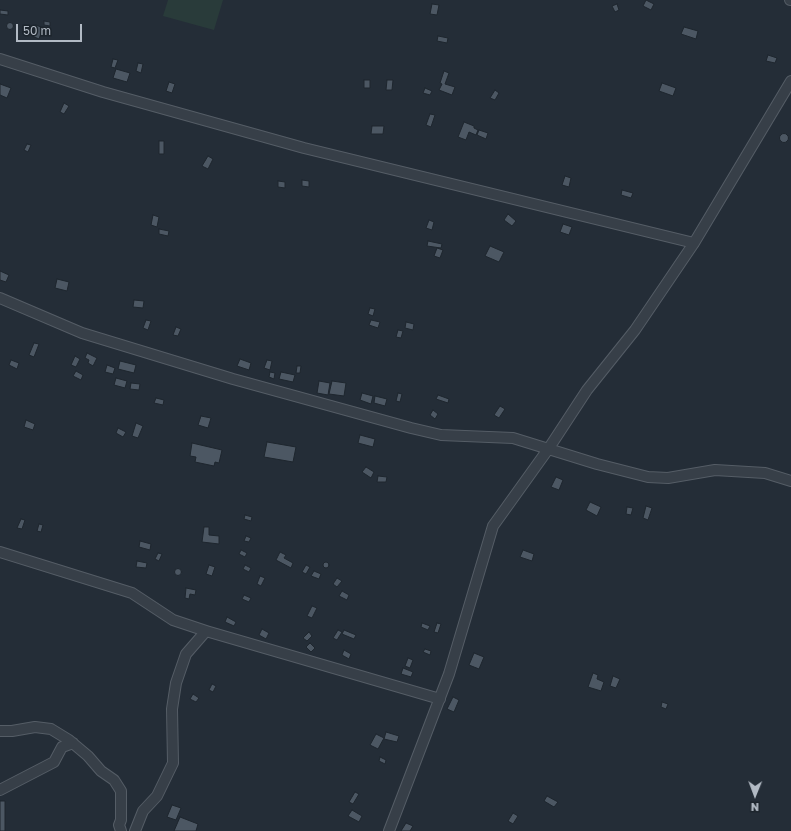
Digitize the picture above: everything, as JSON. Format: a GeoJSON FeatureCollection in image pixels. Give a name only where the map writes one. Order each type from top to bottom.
{"type":"FeatureCollection","features":[{"type":"Feature","properties":{"kind":"street"},"geometry":{"type":"LineString","coordinates":[[0,59],[103,92],[304,148],[694,242]]}},
{"type":"Feature","properties":{"kind":"street"},"geometry":{"type":"LineString","coordinates":[[389,831],[440,699],[494,526],[549,448],[587,390],[635,330],[694,242],[791,81]]}},
{"type":"Feature","properties":{"kind":"street"},"geometry":{"type":"LineString","coordinates":[[0,298],[82,334],[233,380],[441,435],[514,438],[597,464],[648,476],[668,478],[715,470],[765,473],[791,481]]}},
{"type":"Feature","properties":{"kind":"street"},"geometry":{"type":"LineString","coordinates":[[0,552],[132,593],[173,620],[440,699]]}},
{"type":"Feature","properties":{"kind":"street"},"geometry":{"type":"LineString","coordinates":[[135,831],[143,810],[157,796],[173,763],[172,708],[176,683],[186,654],[206,631]]}},
{"type":"Feature","properties":{"kind":"street"},"geometry":{"type":"LineString","coordinates":[[0,731],[12,731],[35,727],[51,729],[73,743],[88,756],[100,771],[114,780],[121,791],[121,820],[119,825],[121,831]]}},
{"type":"Feature","properties":{"kind":"street"},"geometry":{"type":"LineString","coordinates":[[0,790],[54,762],[62,747],[73,743]]}},
{"type":"Feature","properties":{"kind":"shaded area"},"geometry":{"type":"Polygon","coordinates":[[[168,0],[223,0],[214,30],[163,16],[168,0]]]}},
{"type":"Feature","properties":{"kind":"building"},"geometry":{"type":"Polygon","coordinates":[[[646,0],[654,4],[651,10],[643,6],[646,0]]]}},
{"type":"Feature","properties":{"kind":"building"},"geometry":{"type":"Polygon","coordinates":[[[432,4],[439,5],[437,15],[430,14],[432,4]]]}},
{"type":"Feature","properties":{"kind":"building"},"geometry":{"type":"Polygon","coordinates":[[[617,4],[619,10],[615,12],[612,6],[617,4]]]}},
{"type":"Feature","properties":{"kind":"building"},"geometry":{"type":"Polygon","coordinates":[[[0,10],[8,11],[8,15],[0,14],[0,10]]]}},
{"type":"Feature","properties":{"kind":"building"},"geometry":{"type":"Polygon","coordinates":[[[44,21],[50,22],[50,26],[44,25],[44,21]]]}},
{"type":"Feature","properties":{"kind":"building"},"geometry":{"type":"Polygon","coordinates":[[[10,22],[13,23],[13,29],[10,30],[7,29],[6,26],[7,23],[10,22]]]}},
{"type":"Feature","properties":{"kind":"building"},"geometry":{"type":"Polygon","coordinates":[[[36,25],[43,28],[39,39],[32,36],[36,25]]]}},
{"type":"Feature","properties":{"kind":"building"},"geometry":{"type":"Polygon","coordinates":[[[684,27],[698,31],[696,39],[681,34],[684,27]]]}},
{"type":"Feature","properties":{"kind":"building"},"geometry":{"type":"Polygon","coordinates":[[[438,36],[448,38],[447,43],[437,41],[438,36]]]}},
{"type":"Feature","properties":{"kind":"building"},"geometry":{"type":"Polygon","coordinates":[[[768,55],[777,58],[775,63],[766,61],[768,55]]]}},
{"type":"Feature","properties":{"kind":"building"},"geometry":{"type":"Polygon","coordinates":[[[113,59],[118,60],[115,68],[111,67],[113,59]]]}},
{"type":"Feature","properties":{"kind":"building"},"geometry":{"type":"Polygon","coordinates":[[[138,63],[143,64],[141,73],[136,71],[138,63]]]}},
{"type":"Feature","properties":{"kind":"building"},"geometry":{"type":"Polygon","coordinates":[[[116,69],[130,73],[127,82],[113,78],[116,69]]]}},
{"type":"Feature","properties":{"kind":"building"},"geometry":{"type":"Polygon","coordinates":[[[444,71],[449,73],[445,84],[455,87],[452,95],[439,90],[442,84],[440,83],[444,71]]]}},
{"type":"Feature","properties":{"kind":"building"},"geometry":{"type":"Polygon","coordinates":[[[364,80],[370,80],[370,88],[364,88],[364,80]]]}},
{"type":"Feature","properties":{"kind":"building"},"geometry":{"type":"Polygon","coordinates":[[[387,80],[393,80],[392,90],[386,90],[387,80]]]}},
{"type":"Feature","properties":{"kind":"building"},"geometry":{"type":"Polygon","coordinates":[[[169,82],[175,84],[172,93],[166,91],[169,82]]]}},
{"type":"Feature","properties":{"kind":"building"},"geometry":{"type":"Polygon","coordinates":[[[662,83],[676,88],[673,96],[659,91],[662,83]]]}},
{"type":"Feature","properties":{"kind":"building"},"geometry":{"type":"Polygon","coordinates":[[[0,84],[11,88],[7,98],[0,95],[0,84]]]}},
{"type":"Feature","properties":{"kind":"building"},"geometry":{"type":"Polygon","coordinates":[[[425,88],[432,91],[430,95],[423,93],[425,88]]]}},
{"type":"Feature","properties":{"kind":"building"},"geometry":{"type":"Polygon","coordinates":[[[495,90],[499,93],[495,100],[490,98],[495,90]]]}},
{"type":"Feature","properties":{"kind":"building"},"geometry":{"type":"Polygon","coordinates":[[[64,103],[69,106],[64,114],[60,112],[64,103]]]}},
{"type":"Feature","properties":{"kind":"building"},"geometry":{"type":"Polygon","coordinates":[[[430,114],[435,115],[431,127],[426,125],[430,114]]]}},
{"type":"Feature","properties":{"kind":"building"},"geometry":{"type":"Polygon","coordinates":[[[464,122],[474,126],[474,128],[478,130],[476,135],[469,132],[466,140],[458,137],[464,122]]]}},
{"type":"Feature","properties":{"kind":"building"},"geometry":{"type":"Polygon","coordinates":[[[372,126],[384,126],[383,134],[371,134],[372,126]]]}},
{"type":"Feature","properties":{"kind":"building"},"geometry":{"type":"Polygon","coordinates":[[[479,130],[488,133],[486,139],[477,135],[479,130]]]}},
{"type":"Feature","properties":{"kind":"building"},"geometry":{"type":"Polygon","coordinates":[[[784,133],[789,138],[784,143],[779,138],[784,133]]]}},
{"type":"Feature","properties":{"kind":"building"},"geometry":{"type":"Polygon","coordinates":[[[159,141],[164,141],[164,154],[159,154],[159,141]]]}},
{"type":"Feature","properties":{"kind":"building"},"geometry":{"type":"Polygon","coordinates":[[[27,144],[31,145],[28,152],[24,150],[27,144]]]}},
{"type":"Feature","properties":{"kind":"building"},"geometry":{"type":"Polygon","coordinates":[[[208,156],[213,159],[208,169],[202,166],[208,156]]]}},
{"type":"Feature","properties":{"kind":"building"},"geometry":{"type":"Polygon","coordinates":[[[565,176],[571,178],[569,187],[562,185],[565,176]]]}},
{"type":"Feature","properties":{"kind":"building"},"geometry":{"type":"Polygon","coordinates":[[[302,180],[309,181],[309,187],[302,186],[302,180]]]}},
{"type":"Feature","properties":{"kind":"building"},"geometry":{"type":"Polygon","coordinates":[[[278,181],[285,182],[285,188],[278,187],[278,181]]]}},
{"type":"Feature","properties":{"kind":"building"},"geometry":{"type":"Polygon","coordinates":[[[622,190],[633,193],[631,198],[621,195],[622,190]]]}},
{"type":"Feature","properties":{"kind":"building"},"geometry":{"type":"Polygon","coordinates":[[[508,214],[516,221],[512,226],[504,220],[508,214]]]}},
{"type":"Feature","properties":{"kind":"building"},"geometry":{"type":"Polygon","coordinates":[[[153,215],[159,217],[157,227],[151,225],[153,215]]]}},
{"type":"Feature","properties":{"kind":"building"},"geometry":{"type":"Polygon","coordinates":[[[429,220],[434,222],[432,230],[426,228],[429,220]]]}},
{"type":"Feature","properties":{"kind":"building"},"geometry":{"type":"Polygon","coordinates":[[[563,224],[572,227],[569,235],[560,232],[563,224]]]}},
{"type":"Feature","properties":{"kind":"building"},"geometry":{"type":"Polygon","coordinates":[[[159,229],[169,231],[168,236],[159,234],[159,229]]]}},
{"type":"Feature","properties":{"kind":"building"},"geometry":{"type":"Polygon","coordinates":[[[428,241],[442,244],[441,248],[427,246],[428,241]]]}},
{"type":"Feature","properties":{"kind":"building"},"geometry":{"type":"Polygon","coordinates":[[[490,246],[504,252],[499,262],[485,256],[490,246]]]}},
{"type":"Feature","properties":{"kind":"building"},"geometry":{"type":"Polygon","coordinates":[[[437,248],[443,250],[440,258],[434,256],[437,248]]]}},
{"type":"Feature","properties":{"kind":"building"},"geometry":{"type":"Polygon","coordinates":[[[0,271],[9,275],[6,282],[0,280],[0,271]]]}},
{"type":"Feature","properties":{"kind":"building"},"geometry":{"type":"Polygon","coordinates":[[[57,279],[69,282],[67,291],[55,288],[57,279]]]}},
{"type":"Feature","properties":{"kind":"building"},"geometry":{"type":"Polygon","coordinates":[[[134,300],[144,301],[143,308],[133,307],[134,300]]]}},
{"type":"Feature","properties":{"kind":"building"},"geometry":{"type":"Polygon","coordinates":[[[370,308],[375,309],[373,316],[368,314],[370,308]]]}},
{"type":"Feature","properties":{"kind":"building"},"geometry":{"type":"Polygon","coordinates":[[[146,320],[151,321],[148,330],[143,328],[146,320]]]}},
{"type":"Feature","properties":{"kind":"building"},"geometry":{"type":"Polygon","coordinates":[[[371,320],[380,322],[378,328],[369,325],[371,320]]]}},
{"type":"Feature","properties":{"kind":"building"},"geometry":{"type":"Polygon","coordinates":[[[406,322],[414,324],[413,330],[405,328],[406,322]]]}},
{"type":"Feature","properties":{"kind":"building"},"geometry":{"type":"Polygon","coordinates":[[[176,327],[181,329],[178,336],[173,335],[176,327]]]}},
{"type":"Feature","properties":{"kind":"building"},"geometry":{"type":"Polygon","coordinates":[[[398,330],[403,331],[401,338],[396,337],[398,330]]]}},
{"type":"Feature","properties":{"kind":"building"},"geometry":{"type":"Polygon","coordinates":[[[34,343],[39,344],[34,357],[29,355],[34,343]]]}},
{"type":"Feature","properties":{"kind":"building"},"geometry":{"type":"Polygon","coordinates":[[[87,353],[97,358],[93,366],[88,363],[89,360],[85,358],[87,353]]]}},
{"type":"Feature","properties":{"kind":"building"},"geometry":{"type":"Polygon","coordinates":[[[75,356],[80,359],[76,367],[71,365],[75,356]]]}},
{"type":"Feature","properties":{"kind":"building"},"geometry":{"type":"Polygon","coordinates":[[[240,359],[251,363],[249,370],[237,366],[240,359]]]}},
{"type":"Feature","properties":{"kind":"building"},"geometry":{"type":"Polygon","coordinates":[[[11,360],[19,363],[17,369],[9,365],[11,360]]]}},
{"type":"Feature","properties":{"kind":"building"},"geometry":{"type":"Polygon","coordinates":[[[267,360],[272,361],[270,370],[264,368],[267,360]]]}},
{"type":"Feature","properties":{"kind":"building"},"geometry":{"type":"Polygon","coordinates":[[[120,361],[136,365],[134,373],[118,369],[120,361]]]}},
{"type":"Feature","properties":{"kind":"building"},"geometry":{"type":"Polygon","coordinates":[[[107,365],[115,368],[113,374],[105,372],[107,365]]]}},
{"type":"Feature","properties":{"kind":"building"},"geometry":{"type":"Polygon","coordinates":[[[297,366],[301,366],[300,373],[296,373],[297,366]]]}},
{"type":"Feature","properties":{"kind":"building"},"geometry":{"type":"Polygon","coordinates":[[[76,371],[83,375],[81,380],[73,376],[76,371]]]}},
{"type":"Feature","properties":{"kind":"building"},"geometry":{"type":"Polygon","coordinates":[[[270,372],[275,373],[274,379],[269,377],[270,372]]]}},
{"type":"Feature","properties":{"kind":"building"},"geometry":{"type":"Polygon","coordinates":[[[281,372],[295,375],[293,382],[279,379],[281,372]]]}},
{"type":"Feature","properties":{"kind":"building"},"geometry":{"type":"Polygon","coordinates":[[[116,378],[127,381],[125,388],[114,385],[116,378]]]}},
{"type":"Feature","properties":{"kind":"building"},"geometry":{"type":"Polygon","coordinates":[[[319,381],[330,383],[328,395],[317,393],[319,381]]]}},
{"type":"Feature","properties":{"kind":"building"},"geometry":{"type":"Polygon","coordinates":[[[332,381],[346,383],[344,396],[329,394],[332,381]]]}},
{"type":"Feature","properties":{"kind":"building"},"geometry":{"type":"Polygon","coordinates":[[[131,383],[140,384],[139,390],[130,389],[131,383]]]}},
{"type":"Feature","properties":{"kind":"building"},"geometry":{"type":"Polygon","coordinates":[[[362,393],[373,396],[371,404],[360,400],[362,393]]]}},
{"type":"Feature","properties":{"kind":"building"},"geometry":{"type":"Polygon","coordinates":[[[398,393],[402,394],[400,402],[396,401],[398,393]]]}},
{"type":"Feature","properties":{"kind":"building"},"geometry":{"type":"Polygon","coordinates":[[[438,395],[449,399],[448,403],[436,399],[438,395]]]}},
{"type":"Feature","properties":{"kind":"building"},"geometry":{"type":"Polygon","coordinates":[[[375,396],[387,399],[385,406],[374,403],[375,396]]]}},
{"type":"Feature","properties":{"kind":"building"},"geometry":{"type":"Polygon","coordinates":[[[156,398],[164,400],[163,405],[154,403],[156,398]]]}},
{"type":"Feature","properties":{"kind":"building"},"geometry":{"type":"Polygon","coordinates":[[[500,406],[505,409],[499,418],[494,415],[500,406]]]}},
{"type":"Feature","properties":{"kind":"building"},"geometry":{"type":"Polygon","coordinates":[[[433,410],[438,414],[435,419],[430,415],[433,410]]]}},
{"type":"Feature","properties":{"kind":"building"},"geometry":{"type":"Polygon","coordinates":[[[201,416],[211,418],[208,428],[198,425],[201,416]]]}},
{"type":"Feature","properties":{"kind":"building"},"geometry":{"type":"Polygon","coordinates":[[[26,420],[35,424],[33,430],[24,427],[26,420]]]}},
{"type":"Feature","properties":{"kind":"building"},"geometry":{"type":"Polygon","coordinates":[[[136,423],[143,426],[138,438],[132,436],[136,423]]]}},
{"type":"Feature","properties":{"kind":"building"},"geometry":{"type":"Polygon","coordinates":[[[118,428],[126,432],[123,437],[116,433],[118,428]]]}},
{"type":"Feature","properties":{"kind":"building"},"geometry":{"type":"Polygon","coordinates":[[[360,435],[375,439],[373,447],[358,443],[360,435]]]}},
{"type":"Feature","properties":{"kind":"building"},"geometry":{"type":"Polygon","coordinates":[[[267,442],[296,447],[293,462],[264,457],[267,442]]]}},
{"type":"Feature","properties":{"kind":"building"},"geometry":{"type":"Polygon","coordinates":[[[192,443],[222,450],[219,463],[215,462],[214,466],[195,462],[196,457],[190,456],[192,443]]]}},
{"type":"Feature","properties":{"kind":"building"},"geometry":{"type":"Polygon","coordinates":[[[366,467],[374,472],[371,478],[362,472],[366,467]]]}},
{"type":"Feature","properties":{"kind":"building"},"geometry":{"type":"Polygon","coordinates":[[[378,476],[387,477],[386,482],[377,482],[378,476]]]}},
{"type":"Feature","properties":{"kind":"building"},"geometry":{"type":"Polygon","coordinates":[[[556,477],[563,480],[559,490],[551,487],[556,477]]]}},
{"type":"Feature","properties":{"kind":"building"},"geometry":{"type":"Polygon","coordinates":[[[590,502],[601,507],[597,516],[586,510],[590,502]]]}},
{"type":"Feature","properties":{"kind":"building"},"geometry":{"type":"Polygon","coordinates":[[[646,506],[652,508],[648,520],[643,518],[646,506]]]}},
{"type":"Feature","properties":{"kind":"building"},"geometry":{"type":"Polygon","coordinates":[[[627,507],[633,508],[631,515],[626,514],[627,507]]]}},
{"type":"Feature","properties":{"kind":"building"},"geometry":{"type":"Polygon","coordinates":[[[245,515],[252,517],[251,521],[244,519],[245,515]]]}},
{"type":"Feature","properties":{"kind":"building"},"geometry":{"type":"Polygon","coordinates":[[[21,519],[25,520],[22,529],[17,528],[21,519]]]}},
{"type":"Feature","properties":{"kind":"building"},"geometry":{"type":"Polygon","coordinates":[[[39,524],[43,525],[41,532],[37,531],[39,524]]]}},
{"type":"Feature","properties":{"kind":"building"},"geometry":{"type":"Polygon","coordinates":[[[204,527],[209,527],[209,535],[219,536],[219,544],[202,542],[204,527]]]}},
{"type":"Feature","properties":{"kind":"building"},"geometry":{"type":"Polygon","coordinates":[[[246,536],[251,538],[249,542],[244,541],[246,536]]]}},
{"type":"Feature","properties":{"kind":"building"},"geometry":{"type":"Polygon","coordinates":[[[140,541],[151,544],[150,550],[139,547],[140,541]]]}},
{"type":"Feature","properties":{"kind":"building"},"geometry":{"type":"Polygon","coordinates":[[[241,550],[247,553],[245,557],[239,554],[241,550]]]}},
{"type":"Feature","properties":{"kind":"building"},"geometry":{"type":"Polygon","coordinates":[[[523,550],[534,554],[532,561],[520,557],[523,550]]]}},
{"type":"Feature","properties":{"kind":"building"},"geometry":{"type":"Polygon","coordinates":[[[280,552],[286,555],[284,558],[293,563],[291,568],[276,560],[280,552]]]}},
{"type":"Feature","properties":{"kind":"building"},"geometry":{"type":"Polygon","coordinates":[[[158,553],[162,554],[159,561],[155,559],[158,553]]]}},
{"type":"Feature","properties":{"kind":"building"},"geometry":{"type":"Polygon","coordinates":[[[137,561],[147,563],[146,568],[136,567],[137,561]]]}},
{"type":"Feature","properties":{"kind":"building"},"geometry":{"type":"Polygon","coordinates":[[[326,562],[329,565],[326,568],[323,565],[326,562]]]}},
{"type":"Feature","properties":{"kind":"building"},"geometry":{"type":"Polygon","coordinates":[[[209,565],[215,567],[212,576],[206,574],[209,565]]]}},
{"type":"Feature","properties":{"kind":"building"},"geometry":{"type":"Polygon","coordinates":[[[245,565],[251,568],[249,572],[243,569],[245,565]]]}},
{"type":"Feature","properties":{"kind":"building"},"geometry":{"type":"Polygon","coordinates":[[[306,565],[310,567],[306,574],[302,572],[306,565]]]}},
{"type":"Feature","properties":{"kind":"building"},"geometry":{"type":"Polygon","coordinates":[[[178,569],[181,572],[178,575],[175,572],[178,569]]]}},
{"type":"Feature","properties":{"kind":"building"},"geometry":{"type":"Polygon","coordinates":[[[314,571],[321,574],[319,579],[311,576],[314,571]]]}},
{"type":"Feature","properties":{"kind":"building"},"geometry":{"type":"Polygon","coordinates":[[[260,576],[265,578],[261,586],[257,584],[260,576]]]}},
{"type":"Feature","properties":{"kind":"building"},"geometry":{"type":"Polygon","coordinates":[[[337,578],[342,581],[337,587],[333,584],[337,578]]]}},
{"type":"Feature","properties":{"kind":"building"},"geometry":{"type":"Polygon","coordinates":[[[186,588],[196,590],[195,595],[190,594],[189,599],[185,598],[186,588]]]}},
{"type":"Feature","properties":{"kind":"building"},"geometry":{"type":"Polygon","coordinates":[[[342,591],[349,595],[347,600],[339,596],[342,591]]]}},
{"type":"Feature","properties":{"kind":"building"},"geometry":{"type":"Polygon","coordinates":[[[244,595],[251,598],[249,602],[242,599],[244,595]]]}},
{"type":"Feature","properties":{"kind":"building"},"geometry":{"type":"Polygon","coordinates":[[[312,606],[317,608],[312,618],[307,616],[312,606]]]}},
{"type":"Feature","properties":{"kind":"building"},"geometry":{"type":"Polygon","coordinates":[[[227,617],[236,622],[234,626],[225,622],[227,617]]]}},
{"type":"Feature","properties":{"kind":"building"},"geometry":{"type":"Polygon","coordinates":[[[422,623],[430,626],[428,630],[421,627],[422,623]]]}},
{"type":"Feature","properties":{"kind":"building"},"geometry":{"type":"Polygon","coordinates":[[[437,623],[441,624],[438,633],[434,632],[437,623]]]}},
{"type":"Feature","properties":{"kind":"building"},"geometry":{"type":"Polygon","coordinates":[[[262,629],[269,633],[266,639],[259,635],[262,629]]]}},
{"type":"Feature","properties":{"kind":"building"},"geometry":{"type":"Polygon","coordinates":[[[338,630],[342,632],[337,640],[333,638],[338,630]]]}},
{"type":"Feature","properties":{"kind":"building"},"geometry":{"type":"Polygon","coordinates":[[[344,630],[356,635],[354,639],[342,634],[344,630]]]}},
{"type":"Feature","properties":{"kind":"building"},"geometry":{"type":"Polygon","coordinates":[[[309,632],[312,636],[307,641],[303,638],[309,632]]]}},
{"type":"Feature","properties":{"kind":"building"},"geometry":{"type":"Polygon","coordinates":[[[310,643],[315,648],[311,652],[306,647],[310,643]]]}},
{"type":"Feature","properties":{"kind":"building"},"geometry":{"type":"Polygon","coordinates":[[[425,649],[431,651],[430,655],[423,652],[425,649]]]}},
{"type":"Feature","properties":{"kind":"building"},"geometry":{"type":"Polygon","coordinates":[[[344,650],[351,654],[349,659],[342,655],[344,650]]]}},
{"type":"Feature","properties":{"kind":"building"},"geometry":{"type":"Polygon","coordinates":[[[474,653],[484,657],[479,669],[469,665],[474,653]]]}},
{"type":"Feature","properties":{"kind":"building"},"geometry":{"type":"Polygon","coordinates":[[[408,658],[413,660],[410,668],[405,666],[408,658]]]}},
{"type":"Feature","properties":{"kind":"building"},"geometry":{"type":"Polygon","coordinates":[[[403,668],[413,672],[411,677],[401,674],[403,668]]]}},
{"type":"Feature","properties":{"kind":"building"},"geometry":{"type":"Polygon","coordinates":[[[593,673],[598,675],[597,679],[604,682],[601,691],[588,687],[593,673]]]}},
{"type":"Feature","properties":{"kind":"building"},"geometry":{"type":"Polygon","coordinates":[[[613,676],[620,679],[616,688],[610,686],[613,676]]]}},
{"type":"Feature","properties":{"kind":"building"},"geometry":{"type":"Polygon","coordinates":[[[212,684],[216,686],[213,692],[209,690],[212,684]]]}},
{"type":"Feature","properties":{"kind":"building"},"geometry":{"type":"Polygon","coordinates":[[[193,694],[199,698],[196,702],[190,699],[193,694]]]}},
{"type":"Feature","properties":{"kind":"building"},"geometry":{"type":"Polygon","coordinates":[[[453,697],[459,700],[454,712],[447,709],[453,697]]]}},
{"type":"Feature","properties":{"kind":"building"},"geometry":{"type":"Polygon","coordinates":[[[662,702],[668,704],[666,709],[661,707],[662,702]]]}},
{"type":"Feature","properties":{"kind":"building"},"geometry":{"type":"Polygon","coordinates":[[[386,732],[399,736],[397,742],[384,739],[386,732]]]}},
{"type":"Feature","properties":{"kind":"building"},"geometry":{"type":"Polygon","coordinates":[[[376,734],[384,738],[378,749],[370,745],[376,734]]]}},
{"type":"Feature","properties":{"kind":"building"},"geometry":{"type":"Polygon","coordinates":[[[380,757],[386,760],[385,764],[379,761],[380,757]]]}},
{"type":"Feature","properties":{"kind":"building"},"geometry":{"type":"Polygon","coordinates":[[[355,792],[359,794],[353,804],[349,802],[355,792]]]}},
{"type":"Feature","properties":{"kind":"building"},"geometry":{"type":"Polygon","coordinates":[[[547,796],[558,802],[554,807],[544,801],[547,796]]]}},
{"type":"Feature","properties":{"kind":"building"},"geometry":{"type":"Polygon","coordinates":[[[0,801],[5,801],[5,831],[0,831],[0,801]]]}},
{"type":"Feature","properties":{"kind":"building"},"geometry":{"type":"Polygon","coordinates":[[[172,805],[181,808],[176,820],[167,817],[172,805]]]}},
{"type":"Feature","properties":{"kind":"building"},"geometry":{"type":"Polygon","coordinates":[[[352,810],[362,816],[359,822],[348,816],[352,810]]]}},
{"type":"Feature","properties":{"kind":"building"},"geometry":{"type":"Polygon","coordinates":[[[513,813],[518,816],[513,824],[508,821],[513,813]]]}},
{"type":"Feature","properties":{"kind":"building"},"geometry":{"type":"Polygon","coordinates":[[[180,817],[198,824],[196,831],[174,831],[180,817]]]}},
{"type":"Feature","properties":{"kind":"building"},"geometry":{"type":"Polygon","coordinates":[[[406,823],[413,826],[410,831],[401,831],[406,823]]]}}]}
